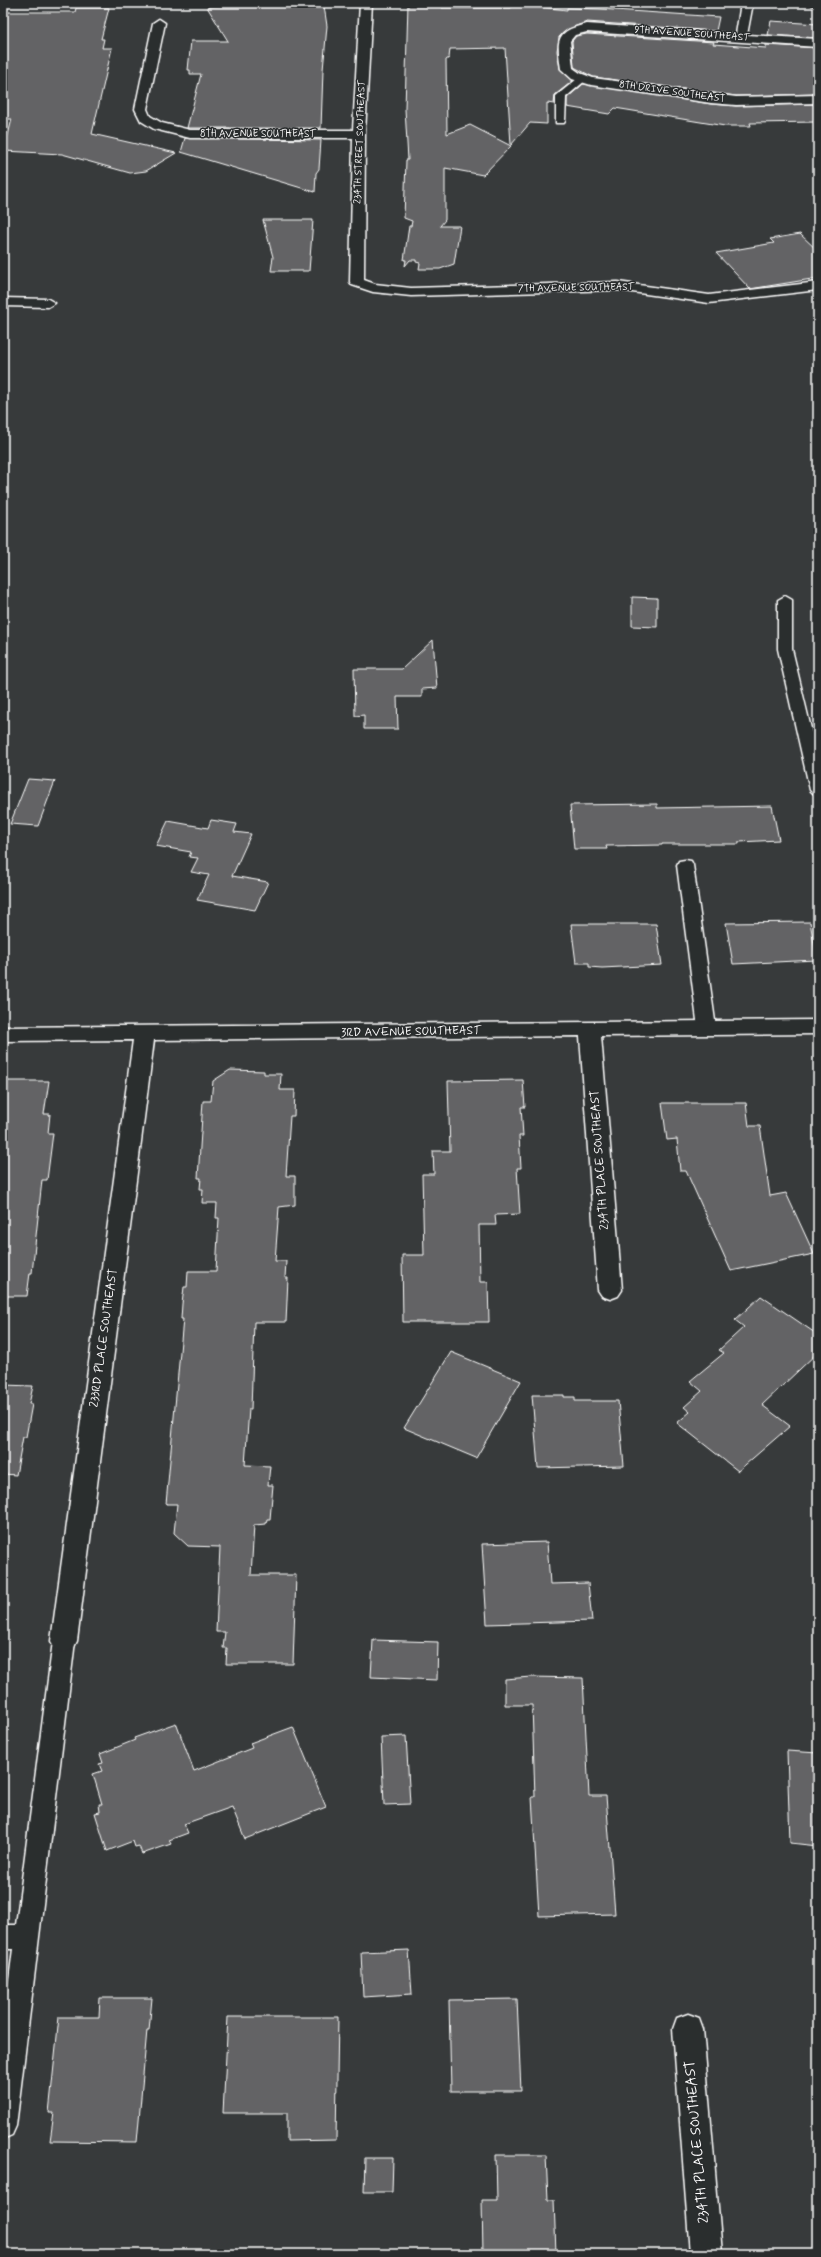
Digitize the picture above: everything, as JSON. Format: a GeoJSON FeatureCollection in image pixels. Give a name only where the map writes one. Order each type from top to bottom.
{"type":"FeatureCollection","features":[{"type":"Feature","properties":{"kind":"street","name":"234TH STREET SOUTHEAST"},"geometry":{"type":"LineString","coordinates":[[357,282],[359,134],[366,3]]}},
{"type":"Feature","properties":{"kind":"street"},"geometry":{"type":"LineString","coordinates":[[741,37],[747,3]]}},
{"type":"Feature","properties":{"kind":"street","name":"8TH AVENUE SOUTHEAST"},"geometry":{"type":"LineString","coordinates":[[159,23],[141,109],[145,118],[158,126],[190,134],[359,134]]}},
{"type":"Feature","properties":{"kind":"street","name":"9TH AVENUE SOUTHEAST"},"geometry":{"type":"LineString","coordinates":[[579,77],[567,70],[563,40],[566,34],[574,29],[587,28],[818,43]]}},
{"type":"Feature","properties":{"kind":"street","name":"8TH DRIVE SOUTHEAST"},"geometry":{"type":"LineString","coordinates":[[579,77],[711,99],[736,101],[818,99]]}},
{"type":"Feature","properties":{"kind":"street","name":"7TH AVENUE SOUTHEAST"},"geometry":{"type":"LineString","coordinates":[[357,282],[373,288],[411,292],[618,286],[709,299],[797,287],[818,286]]}},
{"type":"Feature","properties":{"kind":"street"},"geometry":{"type":"LineString","coordinates":[[3,302],[48,303]]}},
{"type":"Feature","properties":{"kind":"street","name":"3RD AVENUE SOUTHEAST"},"geometry":{"type":"LineString","coordinates":[[3,1034],[144,1034],[818,1027]]}},
{"type":"Feature","properties":{"kind":"street","name":"234TH PLACE SOUTHEAST"},"geometry":{"type":"LineString","coordinates":[[590,1030],[610,1290]]}},
{"type":"Feature","properties":{"kind":"street","name":"233RD PLACE SOUTHEAST"},"geometry":{"type":"LineString","coordinates":[[64,1641],[144,1034]]}},
{"type":"Feature","properties":{"kind":"street","name":"234TH PLACE SOUTHEAST"},"geometry":{"type":"LineString","coordinates":[[688,2029],[706,2254]]}},
{"type":"Feature","properties":{"kind":"lane"},"geometry":{"type":"LineString","coordinates":[[560,121],[561,96],[579,77]]}},
{"type":"Feature","properties":{"kind":"lane"},"geometry":{"type":"LineString","coordinates":[[785,600],[786,649],[818,790]]}},
{"type":"Feature","properties":{"kind":"lane"},"geometry":{"type":"LineString","coordinates":[[685,866],[707,1028]]}},
{"type":"Feature","properties":{"kind":"lane"},"geometry":{"type":"LineString","coordinates":[[3,2126],[14,1937],[64,1641]]}},
{"type":"Feature","properties":{"kind":"building"},"geometry":{"type":"Polygon","coordinates":[[[408,3],[441,3],[442,8],[511,8],[514,4],[567,10],[567,8],[599,9],[719,17],[716,31],[587,22],[568,29],[559,37],[557,51],[560,69],[573,81],[555,95],[554,104],[547,103],[547,124],[530,123],[511,145],[505,48],[450,49],[449,58],[446,60],[447,134],[470,125],[511,146],[483,175],[445,168],[445,220],[440,226],[460,226],[454,264],[440,269],[419,269],[420,263],[416,262],[416,260],[410,260],[405,266],[406,260],[404,260],[409,226],[411,226],[412,221],[404,218],[406,160],[408,160],[405,109],[408,3]]]}},
{"type":"Feature","properties":{"kind":"building"},"geometry":{"type":"Polygon","coordinates":[[[235,4],[236,6],[324,6],[327,26],[323,70],[321,128],[187,128],[201,74],[190,74],[190,70],[188,70],[191,41],[228,41],[207,7],[235,4]]]}},
{"type":"Feature","properties":{"kind":"building"},"geometry":{"type":"Polygon","coordinates":[[[76,8],[109,8],[101,39],[104,39],[102,48],[112,48],[92,134],[176,153],[146,171],[130,173],[62,154],[4,151],[12,119],[3,119],[3,25],[8,12],[75,12],[76,8]]]}},
{"type":"Feature","properties":{"kind":"building"},"geometry":{"type":"Polygon","coordinates":[[[771,21],[818,24],[818,38],[768,35],[771,21]]]}},
{"type":"Feature","properties":{"kind":"building"},"geometry":{"type":"Polygon","coordinates":[[[587,34],[714,42],[713,44],[766,48],[766,45],[818,48],[818,94],[736,96],[593,77],[574,67],[572,41],[576,36],[587,34]]]}},
{"type":"Feature","properties":{"kind":"building"},"geometry":{"type":"Polygon","coordinates":[[[583,84],[711,104],[736,106],[818,104],[818,122],[750,123],[751,126],[725,126],[615,108],[609,114],[567,107],[567,98],[583,84]]]}},
{"type":"Feature","properties":{"kind":"building"},"geometry":{"type":"Polygon","coordinates":[[[185,138],[321,140],[319,169],[316,173],[315,192],[181,152],[185,138]]]}},
{"type":"Feature","properties":{"kind":"building"},"geometry":{"type":"Polygon","coordinates":[[[263,220],[313,220],[309,271],[271,271],[273,257],[263,220]]]}},
{"type":"Feature","properties":{"kind":"building"},"geometry":{"type":"Polygon","coordinates":[[[800,234],[818,251],[818,278],[750,289],[716,253],[774,243],[770,239],[800,234]]]}},
{"type":"Feature","properties":{"kind":"building"},"geometry":{"type":"Polygon","coordinates":[[[632,597],[657,598],[657,627],[632,626],[632,597]]]}},
{"type":"Feature","properties":{"kind":"building"},"geometry":{"type":"Polygon","coordinates":[[[433,640],[437,688],[422,689],[422,697],[397,697],[398,729],[364,729],[364,715],[355,716],[354,669],[402,669],[433,640]]]}},
{"type":"Feature","properties":{"kind":"building"},"geometry":{"type":"Polygon","coordinates":[[[28,779],[55,781],[38,826],[10,824],[28,779]]]}},
{"type":"Feature","properties":{"kind":"building"},"geometry":{"type":"Polygon","coordinates":[[[657,804],[657,808],[772,806],[779,840],[739,842],[739,844],[662,844],[606,846],[607,849],[574,849],[570,805],[657,804]]]}},
{"type":"Feature","properties":{"kind":"building"},"geometry":{"type":"Polygon","coordinates":[[[211,820],[237,824],[234,832],[251,834],[232,876],[268,882],[255,910],[197,900],[209,875],[191,872],[198,858],[189,857],[191,852],[156,846],[168,821],[208,828],[211,820]]]}},
{"type":"Feature","properties":{"kind":"building"},"geometry":{"type":"Polygon","coordinates":[[[810,922],[817,960],[733,964],[726,923],[810,922]]]}},
{"type":"Feature","properties":{"kind":"building"},"geometry":{"type":"Polygon","coordinates":[[[571,924],[656,924],[662,965],[602,968],[589,967],[589,963],[576,963],[571,924]]]}},
{"type":"Feature","properties":{"kind":"building"},"geometry":{"type":"Polygon","coordinates":[[[230,1070],[264,1071],[264,1074],[281,1074],[280,1090],[295,1090],[294,1116],[290,1116],[286,1176],[295,1176],[295,1205],[279,1207],[275,1261],[286,1261],[285,1278],[288,1278],[286,1322],[254,1322],[251,1409],[249,1409],[245,1465],[270,1466],[268,1485],[273,1485],[270,1519],[267,1519],[266,1524],[254,1525],[251,1575],[296,1575],[293,1664],[226,1664],[227,1648],[223,1648],[225,1632],[216,1632],[220,1547],[188,1546],[174,1533],[177,1504],[166,1504],[183,1319],[181,1319],[184,1287],[187,1287],[188,1271],[216,1271],[219,1218],[216,1218],[217,1203],[202,1203],[203,1189],[200,1189],[201,1178],[198,1178],[203,1101],[211,1101],[213,1081],[230,1070]]]}},
{"type":"Feature","properties":{"kind":"building"},"geometry":{"type":"Polygon","coordinates":[[[523,1080],[525,1107],[521,1107],[523,1136],[519,1136],[521,1168],[517,1168],[520,1214],[495,1215],[496,1225],[479,1225],[480,1282],[488,1282],[489,1322],[403,1322],[402,1255],[424,1255],[422,1174],[434,1174],[433,1151],[450,1151],[448,1081],[523,1080]]]}},
{"type":"Feature","properties":{"kind":"building"},"geometry":{"type":"Polygon","coordinates":[[[3,1081],[49,1081],[44,1114],[50,1114],[48,1133],[53,1133],[47,1180],[42,1180],[32,1273],[30,1273],[27,1296],[3,1296],[3,1081]]]}},
{"type":"Feature","properties":{"kind":"building"},"geometry":{"type":"Polygon","coordinates":[[[662,1103],[746,1103],[749,1126],[760,1126],[770,1196],[786,1193],[814,1254],[731,1271],[686,1171],[680,1171],[677,1139],[667,1140],[662,1103]]]}},
{"type":"Feature","properties":{"kind":"building"},"geometry":{"type":"Polygon","coordinates":[[[761,1296],[818,1335],[818,1352],[762,1405],[790,1426],[738,1471],[677,1423],[690,1412],[684,1407],[702,1391],[690,1381],[724,1353],[719,1350],[744,1327],[735,1320],[761,1296]]]}},
{"type":"Feature","properties":{"kind":"building"},"geometry":{"type":"Polygon","coordinates":[[[451,1352],[521,1381],[476,1458],[404,1428],[451,1352]]]}},
{"type":"Feature","properties":{"kind":"building"},"geometry":{"type":"Polygon","coordinates":[[[3,1385],[33,1386],[29,1404],[32,1404],[26,1437],[23,1437],[16,1475],[3,1474],[3,1385]]]}},
{"type":"Feature","properties":{"kind":"building"},"geometry":{"type":"Polygon","coordinates":[[[532,1395],[564,1395],[564,1397],[575,1397],[575,1401],[618,1401],[624,1466],[538,1468],[532,1395]]]}},
{"type":"Feature","properties":{"kind":"building"},"geometry":{"type":"Polygon","coordinates":[[[547,1542],[550,1584],[588,1583],[592,1621],[487,1624],[482,1544],[547,1542]]]}},
{"type":"Feature","properties":{"kind":"building"},"geometry":{"type":"Polygon","coordinates":[[[373,1640],[438,1642],[437,1680],[371,1677],[373,1640]]]}},
{"type":"Feature","properties":{"kind":"building"},"geometry":{"type":"Polygon","coordinates":[[[531,1677],[583,1678],[589,1796],[606,1796],[615,1914],[539,1916],[532,1797],[535,1797],[532,1705],[505,1705],[505,1679],[531,1677]]]}},
{"type":"Feature","properties":{"kind":"building"},"geometry":{"type":"Polygon","coordinates":[[[176,1723],[194,1771],[252,1748],[250,1743],[293,1727],[326,1807],[245,1839],[232,1807],[184,1824],[188,1833],[169,1840],[171,1844],[142,1854],[139,1846],[135,1847],[133,1841],[107,1851],[95,1813],[100,1812],[99,1804],[102,1804],[93,1774],[102,1771],[99,1764],[103,1763],[100,1754],[135,1740],[134,1738],[176,1723]]]}},
{"type":"Feature","properties":{"kind":"building"},"geometry":{"type":"Polygon","coordinates":[[[406,1736],[410,1804],[384,1805],[381,1737],[406,1736]]]}},
{"type":"Feature","properties":{"kind":"building"},"geometry":{"type":"Polygon","coordinates":[[[787,1751],[818,1753],[818,1846],[790,1843],[787,1751]]]}},
{"type":"Feature","properties":{"kind":"building"},"geometry":{"type":"Polygon","coordinates":[[[409,1950],[412,1994],[363,1997],[361,1952],[409,1950]]]}},
{"type":"Feature","properties":{"kind":"building"},"geometry":{"type":"Polygon","coordinates":[[[100,1998],[152,1998],[149,2030],[147,2030],[137,2142],[50,2141],[54,2113],[49,2113],[59,2017],[99,2017],[100,1998]]]}},
{"type":"Feature","properties":{"kind":"building"},"geometry":{"type":"Polygon","coordinates":[[[517,1999],[521,2091],[451,2091],[449,2000],[517,1999]]]}},
{"type":"Feature","properties":{"kind":"building"},"geometry":{"type":"Polygon","coordinates":[[[228,2017],[338,2017],[336,2140],[287,2141],[287,2113],[223,2113],[228,2017]]]}},
{"type":"Feature","properties":{"kind":"building"},"geometry":{"type":"Polygon","coordinates":[[[496,2155],[546,2155],[548,2200],[554,2200],[556,2254],[483,2254],[482,2200],[497,2200],[496,2155]]]}},
{"type":"Feature","properties":{"kind":"building"},"geometry":{"type":"Polygon","coordinates":[[[365,2158],[393,2158],[392,2192],[364,2192],[365,2158]]]}}]}
